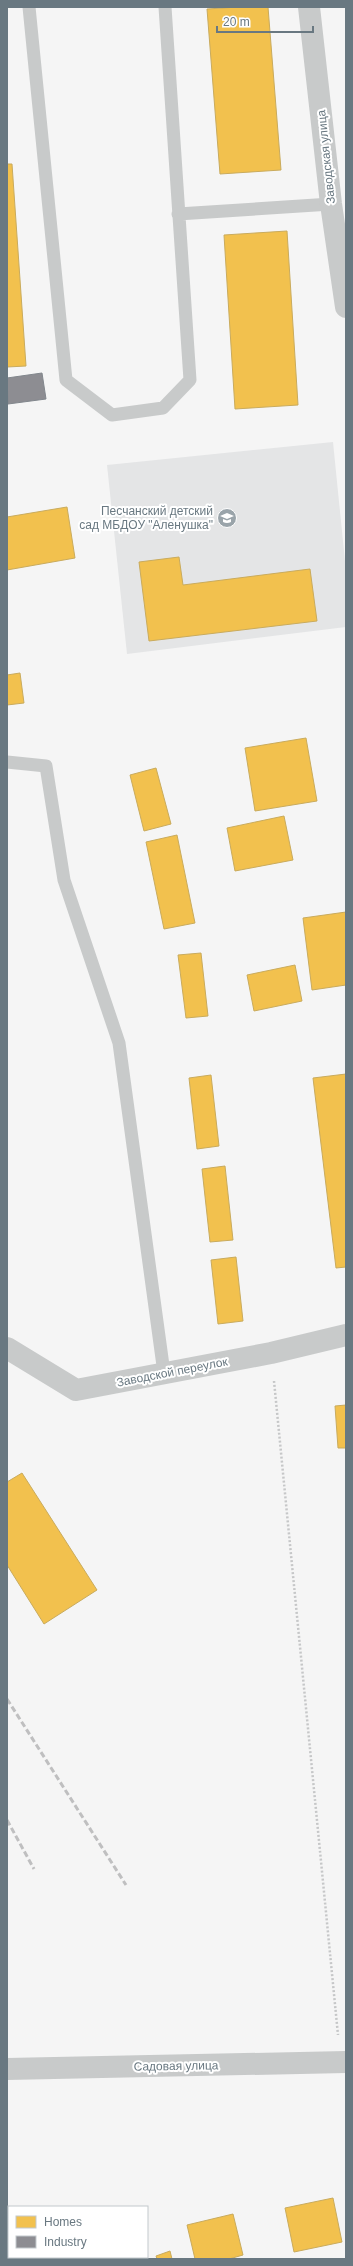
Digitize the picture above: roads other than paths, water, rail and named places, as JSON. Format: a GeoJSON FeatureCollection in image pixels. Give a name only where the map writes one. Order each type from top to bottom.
{"type":"FeatureCollection","features":[{"type":"Feature","properties":{"kind":"street","name":"Заводская улица"},"geometry":{"type":"LineString","coordinates":[[309,7],[331,204],[346,307]]}},
{"type":"Feature","properties":{"kind":"street","name":"Заводской переулок"},"geometry":{"type":"LineString","coordinates":[[7,1348],[76,1390],[271,1353],[346,1335]]}},
{"type":"Feature","properties":{"kind":"street","name":"Садовая улица"},"geometry":{"type":"LineString","coordinates":[[7,2069],[343,2062]]}},
{"type":"Feature","properties":{"kind":"lane"},"geometry":{"type":"LineString","coordinates":[[29,7],[66,380],[112,415],[163,408],[190,380],[165,7]]}},
{"type":"Feature","properties":{"kind":"lane"},"geometry":{"type":"LineString","coordinates":[[178,214],[331,204]]}},
{"type":"Feature","properties":{"kind":"lane"},"geometry":{"type":"LineString","coordinates":[[7,762],[46,766],[64,880],[119,1044],[164,1373]]}},
{"type":"Feature","properties":{"kind":"railway"},"geometry":{"type":"LineString","coordinates":[[7,1699],[126,1885]]}},
{"type":"Feature","properties":{"kind":"railway"},"geometry":{"type":"LineString","coordinates":[[7,1820],[34,1869]]}},
{"type":"Feature","properties":{"kind":"place","name":"Песчанский детский сад МБДОУ \"Аленушка\""},"geometry":{"type":"Point","coordinates":[227,518]}}]}
